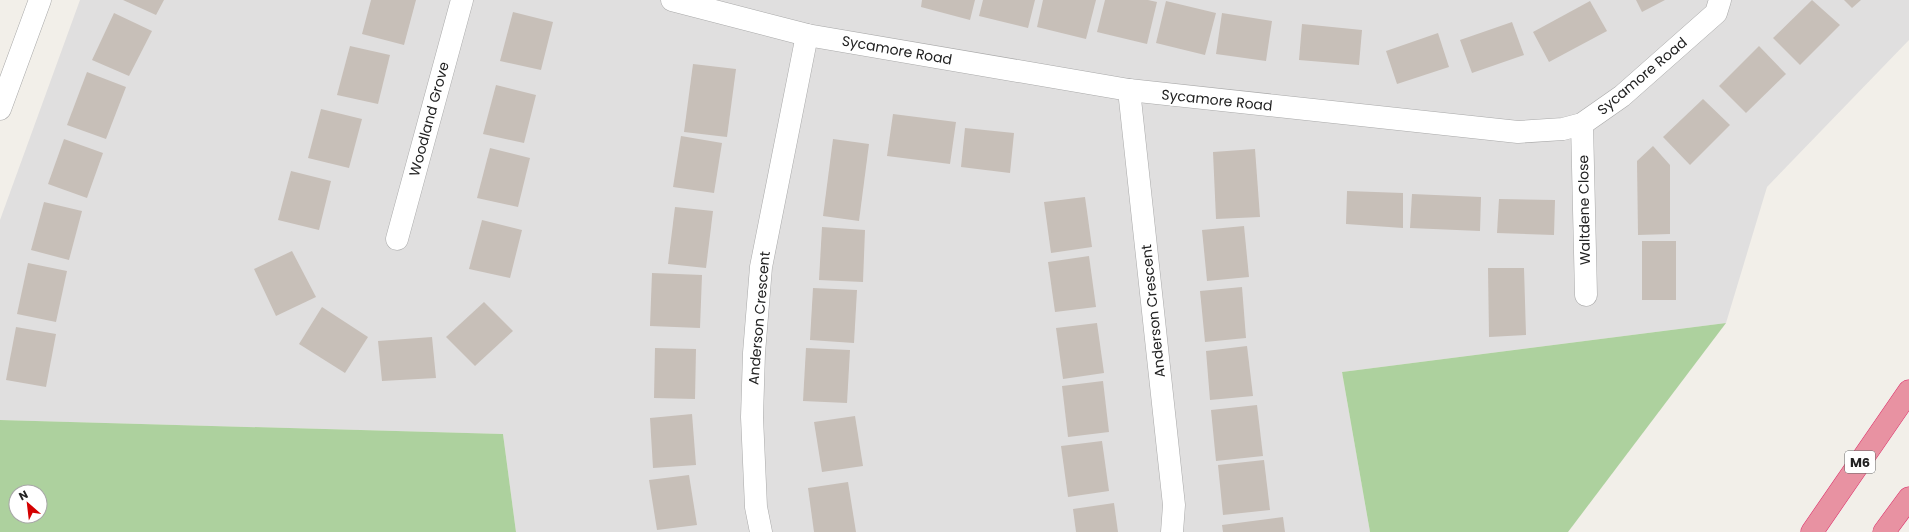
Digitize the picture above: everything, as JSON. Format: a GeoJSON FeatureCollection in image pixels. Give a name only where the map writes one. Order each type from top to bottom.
{"type":"FeatureCollection","features":[{"type":"Feature","properties":{"kind":"highway","name":"M6"},"geometry":{"type":"LineString","coordinates":[[1812,532],[1909,391]]}},
{"type":"Feature","properties":{"kind":"highway"},"geometry":{"type":"LineString","coordinates":[[1884,532],[1909,498]]}},
{"type":"Feature","properties":{"kind":"street"},"geometry":{"type":"LineString","coordinates":[[0,109],[40,0]]}},
{"type":"Feature","properties":{"kind":"street","name":"Woodland Grove"},"geometry":{"type":"LineString","coordinates":[[397,239],[462,0]]}},
{"type":"Feature","properties":{"kind":"street","name":"Sycamore Road"},"geometry":{"type":"LineString","coordinates":[[672,0],[807,35],[1129,90],[1518,132],[1563,129],[1582,124],[1622,96],[1716,13],[1720,0]]}},
{"type":"Feature","properties":{"kind":"street","name":"Anderson Crescent"},"geometry":{"type":"LineString","coordinates":[[761,532],[756,507],[752,417],[754,353],[761,267],[807,35]]}},
{"type":"Feature","properties":{"kind":"street","name":"Anderson Crescent"},"geometry":{"type":"LineString","coordinates":[[1129,90],[1174,505],[1172,532]]}},
{"type":"Feature","properties":{"kind":"street","name":"Waltdene Close"},"geometry":{"type":"LineString","coordinates":[[1582,124],[1586,295]]}},
{"type":"Feature","properties":{"kind":"shaded area"},"geometry":{"type":"Polygon","coordinates":[[[80,0],[1909,0],[1909,40],[1767,187],[1726,323],[1342,372],[1370,532],[516,532],[503,434],[0,420],[0,220],[80,0]]]}},
{"type":"Feature","properties":{"kind":"green space"},"geometry":{"type":"Polygon","coordinates":[[[1726,323],[1568,532],[1370,532],[1342,372],[1726,323]]]}},
{"type":"Feature","properties":{"kind":"green space"},"geometry":{"type":"Polygon","coordinates":[[[0,420],[503,434],[516,532],[0,532],[0,420]]]}},
{"type":"Feature","properties":{"kind":"building"},"geometry":{"type":"Polygon","coordinates":[[[123,0],[164,0],[156,15],[123,0]]]}},
{"type":"Feature","properties":{"kind":"building"},"geometry":{"type":"Polygon","coordinates":[[[371,0],[416,0],[404,45],[362,34],[371,0]]]}},
{"type":"Feature","properties":{"kind":"building"},"geometry":{"type":"Polygon","coordinates":[[[922,0],[975,0],[970,20],[921,7],[922,0]]]}},
{"type":"Feature","properties":{"kind":"building"},"geometry":{"type":"Polygon","coordinates":[[[983,0],[1035,0],[1028,28],[979,16],[983,0]]]}},
{"type":"Feature","properties":{"kind":"building"},"geometry":{"type":"Polygon","coordinates":[[[1043,0],[1096,0],[1086,39],[1037,27],[1043,0]]]}},
{"type":"Feature","properties":{"kind":"building"},"geometry":{"type":"Polygon","coordinates":[[[1105,0],[1148,0],[1157,2],[1147,44],[1097,32],[1105,0]]]}},
{"type":"Feature","properties":{"kind":"building"},"geometry":{"type":"Polygon","coordinates":[[[1636,0],[1665,0],[1642,12],[1636,0]]]}},
{"type":"Feature","properties":{"kind":"building"},"geometry":{"type":"Polygon","coordinates":[[[1812,0],[1840,25],[1800,65],[1773,38],[1812,0]]]}},
{"type":"Feature","properties":{"kind":"building"},"geometry":{"type":"Polygon","coordinates":[[[1844,0],[1861,0],[1852,8],[1844,0]]]}},
{"type":"Feature","properties":{"kind":"building"},"geometry":{"type":"Polygon","coordinates":[[[1166,1],[1216,13],[1205,55],[1156,43],[1166,1]]]}},
{"type":"Feature","properties":{"kind":"building"},"geometry":{"type":"Polygon","coordinates":[[[1590,1],[1607,31],[1549,62],[1533,32],[1590,1]]]}},
{"type":"Feature","properties":{"kind":"building"},"geometry":{"type":"Polygon","coordinates":[[[513,12],[553,22],[541,70],[500,61],[513,12]]]}},
{"type":"Feature","properties":{"kind":"building"},"geometry":{"type":"Polygon","coordinates":[[[114,13],[152,31],[129,76],[92,60],[114,13]]]}},
{"type":"Feature","properties":{"kind":"building"},"geometry":{"type":"Polygon","coordinates":[[[1222,13],[1272,21],[1266,61],[1216,54],[1222,13]]]}},
{"type":"Feature","properties":{"kind":"building"},"geometry":{"type":"Polygon","coordinates":[[[1512,22],[1524,55],[1472,73],[1460,40],[1512,22]]]}},
{"type":"Feature","properties":{"kind":"building"},"geometry":{"type":"Polygon","coordinates":[[[1302,24],[1362,30],[1359,65],[1299,60],[1302,24]]]}},
{"type":"Feature","properties":{"kind":"building"},"geometry":{"type":"Polygon","coordinates":[[[1438,33],[1449,67],[1397,84],[1386,51],[1438,33]]]}},
{"type":"Feature","properties":{"kind":"building"},"geometry":{"type":"Polygon","coordinates":[[[350,46],[390,55],[378,104],[337,95],[350,46]]]}},
{"type":"Feature","properties":{"kind":"building"},"geometry":{"type":"Polygon","coordinates":[[[1759,46],[1786,74],[1746,113],[1719,86],[1759,46]]]}},
{"type":"Feature","properties":{"kind":"building"},"geometry":{"type":"Polygon","coordinates":[[[693,64],[736,69],[727,137],[684,132],[693,64]]]}},
{"type":"Feature","properties":{"kind":"building"},"geometry":{"type":"Polygon","coordinates":[[[87,72],[126,87],[106,139],[67,125],[87,72]]]}},
{"type":"Feature","properties":{"kind":"building"},"geometry":{"type":"Polygon","coordinates":[[[496,85],[536,95],[524,143],[483,134],[496,85]]]}},
{"type":"Feature","properties":{"kind":"building"},"geometry":{"type":"Polygon","coordinates":[[[1703,99],[1730,125],[1690,165],[1663,137],[1703,99]]]}},
{"type":"Feature","properties":{"kind":"building"},"geometry":{"type":"Polygon","coordinates":[[[321,109],[362,119],[349,168],[308,158],[321,109]]]}},
{"type":"Feature","properties":{"kind":"building"},"geometry":{"type":"Polygon","coordinates":[[[893,114],[956,122],[950,164],[887,156],[893,114]]]}},
{"type":"Feature","properties":{"kind":"building"},"geometry":{"type":"Polygon","coordinates":[[[965,128],[1014,133],[1010,173],[961,167],[965,128]]]}},
{"type":"Feature","properties":{"kind":"building"},"geometry":{"type":"Polygon","coordinates":[[[681,136],[722,143],[714,193],[673,187],[681,136]]]}},
{"type":"Feature","properties":{"kind":"building"},"geometry":{"type":"Polygon","coordinates":[[[64,139],[103,153],[87,198],[48,184],[64,139]]]}},
{"type":"Feature","properties":{"kind":"building"},"geometry":{"type":"Polygon","coordinates":[[[833,139],[869,144],[859,221],[823,216],[833,139]]]}},
{"type":"Feature","properties":{"kind":"building"},"geometry":{"type":"Polygon","coordinates":[[[1653,146],[1670,165],[1670,234],[1638,235],[1637,161],[1653,146]]]}},
{"type":"Feature","properties":{"kind":"building"},"geometry":{"type":"Polygon","coordinates":[[[490,148],[530,158],[518,207],[477,198],[490,148]]]}},
{"type":"Feature","properties":{"kind":"building"},"geometry":{"type":"Polygon","coordinates":[[[1255,149],[1260,217],[1216,219],[1213,152],[1255,149]]]}},
{"type":"Feature","properties":{"kind":"building"},"geometry":{"type":"Polygon","coordinates":[[[291,171],[331,181],[319,230],[278,220],[291,171]]]}},
{"type":"Feature","properties":{"kind":"building"},"geometry":{"type":"Polygon","coordinates":[[[1347,191],[1403,193],[1403,228],[1346,224],[1347,191]]]}},
{"type":"Feature","properties":{"kind":"building"},"geometry":{"type":"Polygon","coordinates":[[[1412,194],[1481,197],[1480,231],[1410,228],[1412,194]]]}},
{"type":"Feature","properties":{"kind":"building"},"geometry":{"type":"Polygon","coordinates":[[[1085,197],[1092,247],[1051,253],[1044,202],[1085,197]]]}},
{"type":"Feature","properties":{"kind":"building"},"geometry":{"type":"Polygon","coordinates":[[[1499,199],[1555,200],[1554,235],[1497,233],[1499,199]]]}},
{"type":"Feature","properties":{"kind":"building"},"geometry":{"type":"Polygon","coordinates":[[[44,202],[82,211],[69,260],[31,250],[44,202]]]}},
{"type":"Feature","properties":{"kind":"building"},"geometry":{"type":"Polygon","coordinates":[[[675,207],[713,211],[706,268],[668,264],[675,207]]]}},
{"type":"Feature","properties":{"kind":"building"},"geometry":{"type":"Polygon","coordinates":[[[482,220],[522,230],[510,278],[469,269],[482,220]]]}},
{"type":"Feature","properties":{"kind":"building"},"geometry":{"type":"Polygon","coordinates":[[[1244,226],[1249,277],[1207,281],[1202,230],[1244,226]]]}},
{"type":"Feature","properties":{"kind":"building"},"geometry":{"type":"Polygon","coordinates":[[[822,227],[865,230],[863,282],[819,280],[822,227]]]}},
{"type":"Feature","properties":{"kind":"building"},"geometry":{"type":"Polygon","coordinates":[[[1642,241],[1676,241],[1676,300],[1642,300],[1642,241]]]}},
{"type":"Feature","properties":{"kind":"building"},"geometry":{"type":"Polygon","coordinates":[[[292,251],[316,297],[276,316],[254,269],[292,251]]]}},
{"type":"Feature","properties":{"kind":"building"},"geometry":{"type":"Polygon","coordinates":[[[1089,256],[1096,307],[1055,312],[1048,262],[1089,256]]]}},
{"type":"Feature","properties":{"kind":"building"},"geometry":{"type":"Polygon","coordinates":[[[28,263],[67,271],[56,322],[17,314],[28,263]]]}},
{"type":"Feature","properties":{"kind":"building"},"geometry":{"type":"Polygon","coordinates":[[[1488,268],[1524,268],[1526,335],[1489,337],[1488,268]]]}},
{"type":"Feature","properties":{"kind":"building"},"geometry":{"type":"Polygon","coordinates":[[[652,273],[702,275],[700,328],[650,326],[652,273]]]}},
{"type":"Feature","properties":{"kind":"building"},"geometry":{"type":"Polygon","coordinates":[[[1242,287],[1246,338],[1205,342],[1200,291],[1242,287]]]}},
{"type":"Feature","properties":{"kind":"building"},"geometry":{"type":"Polygon","coordinates":[[[813,288],[857,290],[854,343],[810,340],[813,288]]]}},
{"type":"Feature","properties":{"kind":"building"},"geometry":{"type":"Polygon","coordinates":[[[484,302],[513,331],[475,366],[446,337],[484,302]]]}},
{"type":"Feature","properties":{"kind":"building"},"geometry":{"type":"Polygon","coordinates":[[[322,307],[368,337],[345,373],[299,344],[322,307]]]}},
{"type":"Feature","properties":{"kind":"building"},"geometry":{"type":"Polygon","coordinates":[[[1097,323],[1104,373],[1063,379],[1056,328],[1097,323]]]}},
{"type":"Feature","properties":{"kind":"building"},"geometry":{"type":"Polygon","coordinates":[[[16,327],[56,334],[46,387],[6,380],[16,327]]]}},
{"type":"Feature","properties":{"kind":"building"},"geometry":{"type":"Polygon","coordinates":[[[432,337],[436,378],[382,381],[378,341],[432,337]]]}},
{"type":"Feature","properties":{"kind":"building"},"geometry":{"type":"Polygon","coordinates":[[[1247,346],[1253,396],[1210,400],[1206,351],[1247,346]]]}},
{"type":"Feature","properties":{"kind":"building"},"geometry":{"type":"Polygon","coordinates":[[[655,348],[696,349],[695,399],[654,398],[655,348]]]}},
{"type":"Feature","properties":{"kind":"building"},"geometry":{"type":"Polygon","coordinates":[[[806,348],[850,350],[847,403],[803,401],[806,348]]]}},
{"type":"Feature","properties":{"kind":"building"},"geometry":{"type":"Polygon","coordinates":[[[1103,381],[1109,432],[1068,437],[1062,386],[1103,381]]]}},
{"type":"Feature","properties":{"kind":"building"},"geometry":{"type":"Polygon","coordinates":[[[1257,405],[1263,456],[1216,461],[1211,410],[1257,405]]]}},
{"type":"Feature","properties":{"kind":"building"},"geometry":{"type":"Polygon","coordinates":[[[692,414],[696,465],[653,468],[650,418],[692,414]]]}},
{"type":"Feature","properties":{"kind":"building"},"geometry":{"type":"Polygon","coordinates":[[[855,416],[863,466],[822,472],[814,422],[855,416]]]}},
{"type":"Feature","properties":{"kind":"building"},"geometry":{"type":"Polygon","coordinates":[[[1102,441],[1109,491],[1068,497],[1061,446],[1102,441]]]}},
{"type":"Feature","properties":{"kind":"building"},"geometry":{"type":"Polygon","coordinates":[[[1264,460],[1270,510],[1223,515],[1218,465],[1264,460]]]}},
{"type":"Feature","properties":{"kind":"building"},"geometry":{"type":"Polygon","coordinates":[[[689,475],[697,525],[657,530],[649,480],[689,475]]]}},
{"type":"Feature","properties":{"kind":"building"},"geometry":{"type":"Polygon","coordinates":[[[848,482],[856,532],[814,532],[808,488],[848,482]]]}},
{"type":"Feature","properties":{"kind":"building"},"geometry":{"type":"Polygon","coordinates":[[[1114,503],[1118,532],[1076,532],[1073,509],[1114,503]]]}},
{"type":"Feature","properties":{"kind":"building"},"geometry":{"type":"Polygon","coordinates":[[[1283,517],[1285,532],[1223,532],[1222,525],[1283,517]]]}}]}
